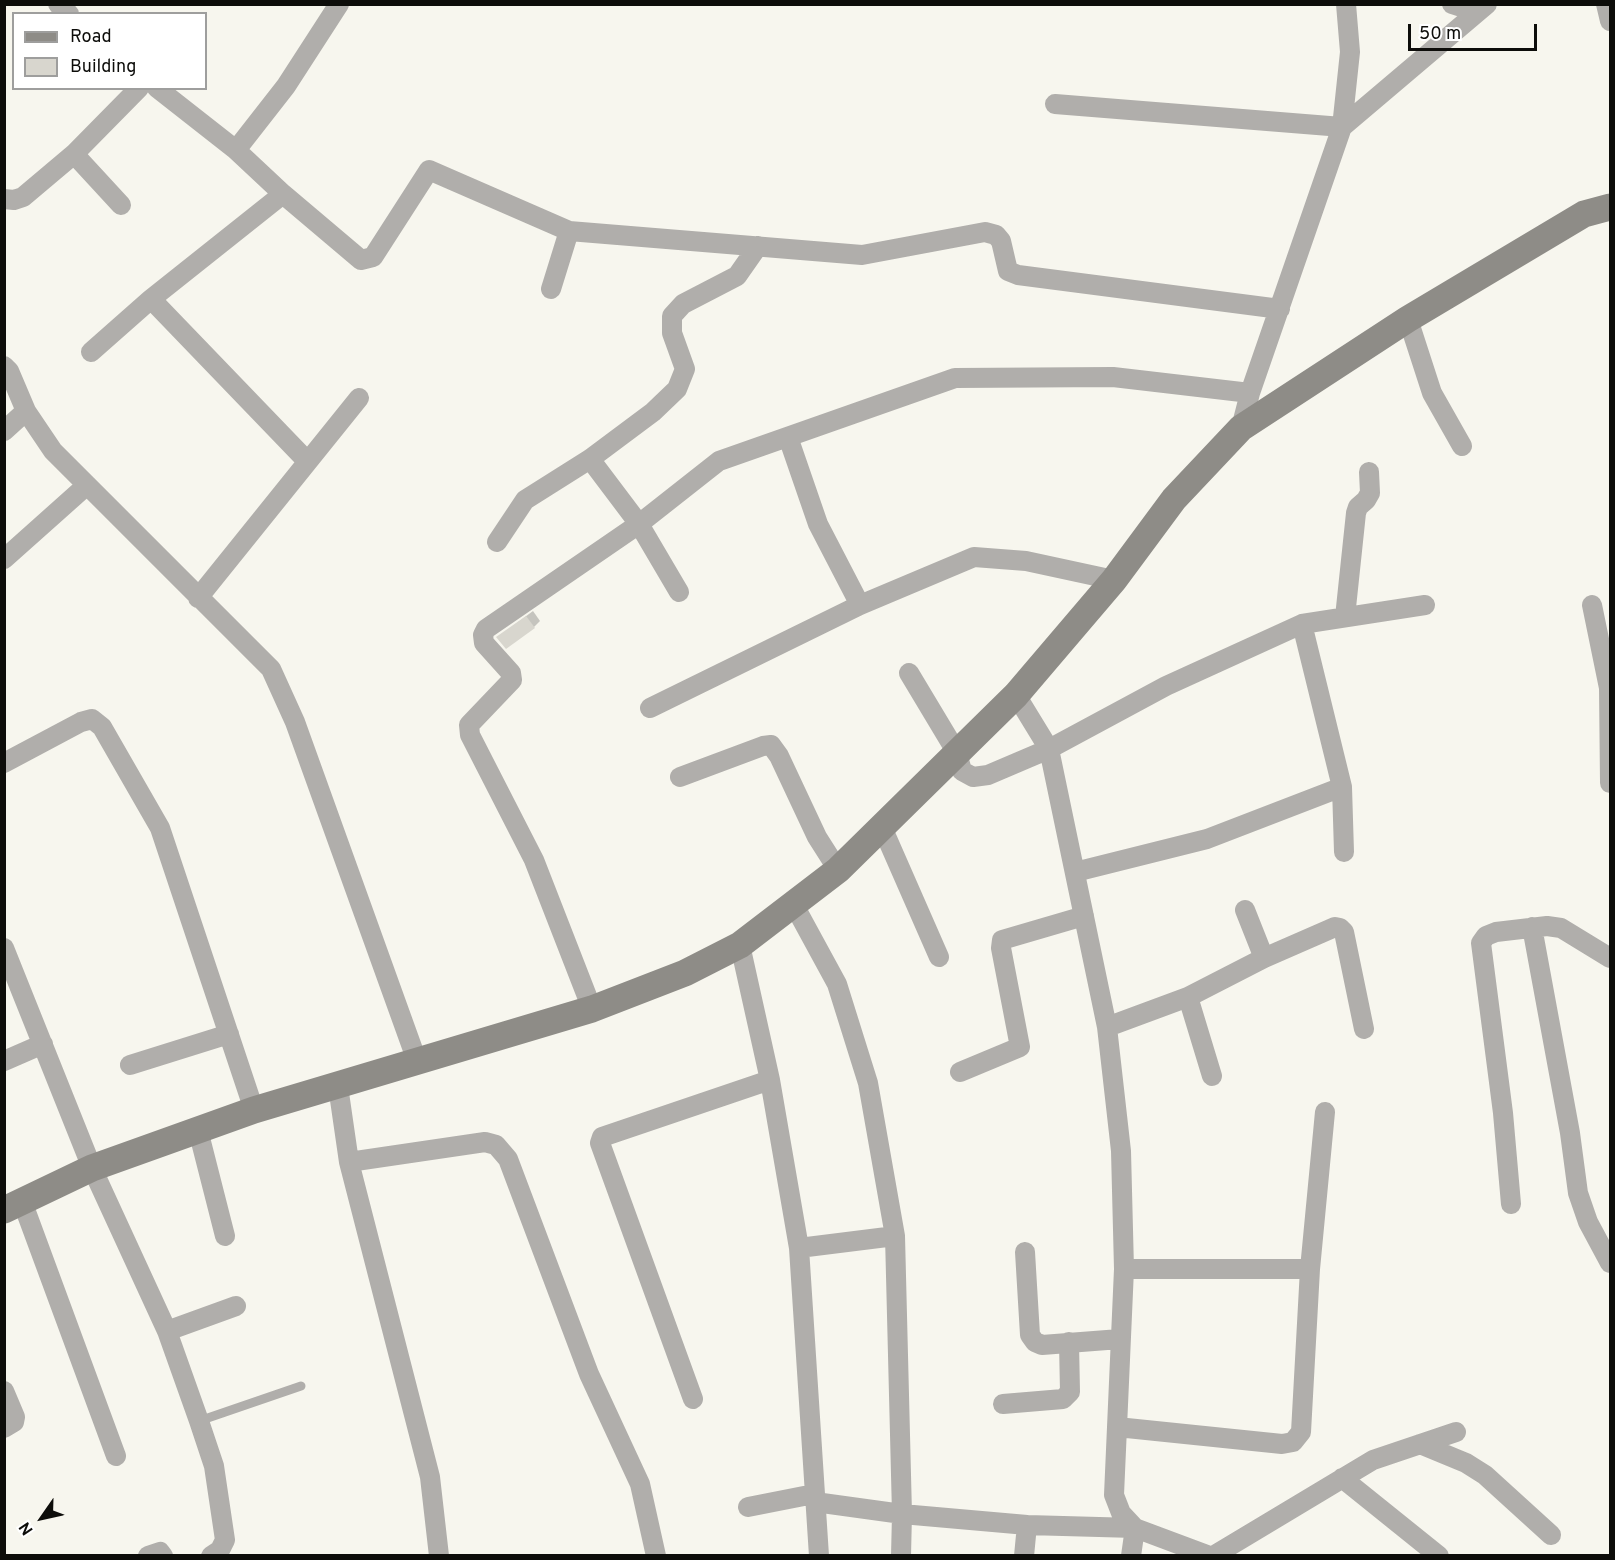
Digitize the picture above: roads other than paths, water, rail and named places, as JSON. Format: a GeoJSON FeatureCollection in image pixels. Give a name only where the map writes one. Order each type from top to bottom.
{"type":"FeatureCollection","features":[{"type":"Feature","properties":{"kind":"main road"},"geometry":{"type":"LineString","coordinates":[[13,1205],[92,1168],[254,1110],[592,1009],[685,973],[740,945],[838,870],[1016,695],[1114,580],[1174,499],[1241,428],[1408,319],[1584,214],[1611,207]]}},
{"type":"Feature","properties":{"kind":"street"},"geometry":{"type":"LineString","coordinates":[[1241,428],[1250,393],[1342,127],[1350,52],[1346,4]]}},
{"type":"Feature","properties":{"kind":"street"},"geometry":{"type":"LineString","coordinates":[[1452,4],[1482,8]]}},
{"type":"Feature","properties":{"kind":"street"},"geometry":{"type":"LineString","coordinates":[[1606,4],[1611,21]]}},
{"type":"Feature","properties":{"kind":"street"},"geometry":{"type":"LineString","coordinates":[[236,150],[286,86],[335,6]]}},
{"type":"Feature","properties":{"kind":"street"},"geometry":{"type":"LineString","coordinates":[[1055,104],[1342,127],[1482,8]]}},
{"type":"Feature","properties":{"kind":"street"},"geometry":{"type":"LineString","coordinates":[[4,199],[14,200],[23,197],[74,154],[138,90]]}},
{"type":"Feature","properties":{"kind":"street"},"geometry":{"type":"LineString","coordinates":[[159,90],[236,150],[283,194],[362,260],[373,256],[429,170],[569,231],[862,255],[985,232],[996,235],[1001,241],[1008,271],[1018,275],[1280,309]]}},
{"type":"Feature","properties":{"kind":"street"},"geometry":{"type":"LineString","coordinates":[[74,154],[121,205]]}},
{"type":"Feature","properties":{"kind":"street"},"geometry":{"type":"LineString","coordinates":[[91,352],[151,299],[283,194]]}},
{"type":"Feature","properties":{"kind":"street"},"geometry":{"type":"LineString","coordinates":[[550,290],[569,231]]}},
{"type":"Feature","properties":{"kind":"street"},"geometry":{"type":"LineString","coordinates":[[497,542],[525,500],[590,459],[653,412],[677,389],[685,369],[672,333],[672,316],[683,304],[737,276],[758,246]]}},
{"type":"Feature","properties":{"kind":"street"},"geometry":{"type":"LineString","coordinates":[[151,299],[307,461]]}},
{"type":"Feature","properties":{"kind":"street"},"geometry":{"type":"LineString","coordinates":[[1408,319],[1432,393],[1462,446]]}},
{"type":"Feature","properties":{"kind":"street"},"geometry":{"type":"LineString","coordinates":[[4,366],[9,371],[26,411],[53,451],[198,598],[272,669],[295,722],[417,1061]]}},
{"type":"Feature","properties":{"kind":"street"},"geometry":{"type":"LineString","coordinates":[[592,1009],[534,860],[470,735],[469,725],[512,680],[511,673],[483,643],[486,629],[639,524],[719,461],[955,378],[1113,377],[1250,393]]}},
{"type":"Feature","properties":{"kind":"street"},"geometry":{"type":"LineString","coordinates":[[198,598],[359,399]]}},
{"type":"Feature","properties":{"kind":"street"},"geometry":{"type":"LineString","coordinates":[[4,431],[26,411]]}},
{"type":"Feature","properties":{"kind":"street"},"geometry":{"type":"LineString","coordinates":[[788,437],[818,524],[860,605]]}},
{"type":"Feature","properties":{"kind":"street"},"geometry":{"type":"LineString","coordinates":[[590,459],[639,524],[679,592]]}},
{"type":"Feature","properties":{"kind":"street"},"geometry":{"type":"LineString","coordinates":[[1345,617],[1356,513],[1358,507],[1370,493],[1369,472]]}},
{"type":"Feature","properties":{"kind":"street"},"geometry":{"type":"LineString","coordinates":[[4,559],[87,485]]}},
{"type":"Feature","properties":{"kind":"street"},"geometry":{"type":"LineString","coordinates":[[650,708],[860,605],[974,557],[1026,561],[1114,580]]}},
{"type":"Feature","properties":{"kind":"street"},"geometry":{"type":"LineString","coordinates":[[909,673],[957,753],[963,771],[973,777],[988,775],[1050,748],[1166,686],[1302,624],[1425,605]]}},
{"type":"Feature","properties":{"kind":"street"},"geometry":{"type":"LineString","coordinates":[[1592,605],[1610,688],[1611,783]]}},
{"type":"Feature","properties":{"kind":"street"},"geometry":{"type":"LineString","coordinates":[[1302,624],[1342,787],[1344,852]]}},
{"type":"Feature","properties":{"kind":"street"},"geometry":{"type":"LineString","coordinates":[[1016,695],[1050,748],[1107,1027],[1121,1151],[1124,1269],[1114,1494],[1121,1513],[1136,1528]]}},
{"type":"Feature","properties":{"kind":"street"},"geometry":{"type":"LineString","coordinates":[[4,763],[81,722],[92,719],[102,727],[160,828],[254,1110]]}},
{"type":"Feature","properties":{"kind":"street"},"geometry":{"type":"LineString","coordinates":[[680,777],[771,745],[779,756],[817,837],[838,870]]}},
{"type":"Feature","properties":{"kind":"street"},"geometry":{"type":"LineString","coordinates":[[1075,872],[1207,839],[1342,787]]}},
{"type":"Feature","properties":{"kind":"street"},"geometry":{"type":"LineString","coordinates":[[882,827],[939,957]]}},
{"type":"Feature","properties":{"kind":"street"},"geometry":{"type":"LineString","coordinates":[[794,905],[837,984],[868,1083],[895,1236],[901,1556]]}},
{"type":"Feature","properties":{"kind":"street"},"geometry":{"type":"LineString","coordinates":[[1245,910],[1264,958]]}},
{"type":"Feature","properties":{"kind":"street"},"geometry":{"type":"LineString","coordinates":[[960,1072],[1020,1047],[1001,948],[1002,940],[1084,916]]}},
{"type":"Feature","properties":{"kind":"street"},"geometry":{"type":"LineString","coordinates":[[1511,1204],[1503,1113],[1481,943],[1486,936],[1496,932],[1547,926],[1561,928],[1611,958]]}},
{"type":"Feature","properties":{"kind":"street"},"geometry":{"type":"LineString","coordinates":[[1107,1027],[1188,997],[1264,958],[1335,927],[1344,932],[1364,1029]]}},
{"type":"Feature","properties":{"kind":"street"},"geometry":{"type":"LineString","coordinates":[[1532,927],[1570,1132],[1578,1192],[1588,1222],[1611,1263]]}},
{"type":"Feature","properties":{"kind":"street"},"geometry":{"type":"LineString","coordinates":[[740,945],[770,1080],[799,1248],[819,1556]]}},
{"type":"Feature","properties":{"kind":"street"},"geometry":{"type":"LineString","coordinates":[[4,948],[92,1168],[167,1331],[199,1421],[214,1466],[225,1540],[220,1550],[211,1556]]}},
{"type":"Feature","properties":{"kind":"street"},"geometry":{"type":"LineString","coordinates":[[1188,997],[1212,1076]]}},
{"type":"Feature","properties":{"kind":"street"},"geometry":{"type":"LineString","coordinates":[[130,1065],[229,1034]]}},
{"type":"Feature","properties":{"kind":"street"},"geometry":{"type":"LineString","coordinates":[[4,1061],[43,1044]]}},
{"type":"Feature","properties":{"kind":"street"},"geometry":{"type":"LineString","coordinates":[[693,1399],[600,1143],[602,1137],[770,1080]]}},
{"type":"Feature","properties":{"kind":"street"},"geometry":{"type":"LineString","coordinates":[[338,1086],[350,1162],[430,1477],[439,1556]]}},
{"type":"Feature","properties":{"kind":"street"},"geometry":{"type":"LineString","coordinates":[[1117,1428],[1282,1444],[1293,1442],[1301,1432],[1310,1269],[1324,1112]]}},
{"type":"Feature","properties":{"kind":"street"},"geometry":{"type":"LineString","coordinates":[[198,1130],[225,1236]]}},
{"type":"Feature","properties":{"kind":"street"},"geometry":{"type":"LineString","coordinates":[[350,1162],[485,1142],[496,1145],[508,1159],[589,1374],[640,1484],[656,1556]]}},
{"type":"Feature","properties":{"kind":"street"},"geometry":{"type":"LineString","coordinates":[[13,1205],[116,1456]]}},
{"type":"Feature","properties":{"kind":"street"},"geometry":{"type":"LineString","coordinates":[[799,1248],[895,1236]]}},
{"type":"Feature","properties":{"kind":"street"},"geometry":{"type":"LineString","coordinates":[[1025,1252],[1030,1335],[1035,1342],[1042,1345],[1120,1339]]}},
{"type":"Feature","properties":{"kind":"street"},"geometry":{"type":"LineString","coordinates":[[1124,1269],[1310,1269]]}},
{"type":"Feature","properties":{"kind":"street"},"geometry":{"type":"LineString","coordinates":[[167,1331],[236,1306]]}},
{"type":"Feature","properties":{"kind":"street"},"geometry":{"type":"LineString","coordinates":[[1003,1404],[1063,1400],[1070,1392],[1069,1342]]}},
{"type":"Feature","properties":{"kind":"street"},"geometry":{"type":"LineString","coordinates":[[4,1391],[15,1417],[14,1422],[4,1428]]}},
{"type":"Feature","properties":{"kind":"street"},"geometry":{"type":"LineString","coordinates":[[748,1507],[815,1498],[902,1514],[1027,1525],[1136,1528],[1211,1556],[1372,1460],[1455,1432]]}},
{"type":"Feature","properties":{"kind":"street"},"geometry":{"type":"LineString","coordinates":[[1420,1444],[1466,1463],[1485,1475],[1551,1535]]}},
{"type":"Feature","properties":{"kind":"street"},"geometry":{"type":"LineString","coordinates":[[1342,1478],[1439,1556]]}},
{"type":"Feature","properties":{"kind":"street"},"geometry":{"type":"LineString","coordinates":[[1024,1556],[1027,1525]]}},
{"type":"Feature","properties":{"kind":"street"},"geometry":{"type":"LineString","coordinates":[[1131,1556],[1136,1528]]}},
{"type":"Feature","properties":{"kind":"street"},"geometry":{"type":"LineString","coordinates":[[148,1556],[160,1552],[162,1556]]}},
{"type":"Feature","properties":{"kind":"lane"},"geometry":{"type":"LineString","coordinates":[[199,1421],[301,1386]]}}]}
